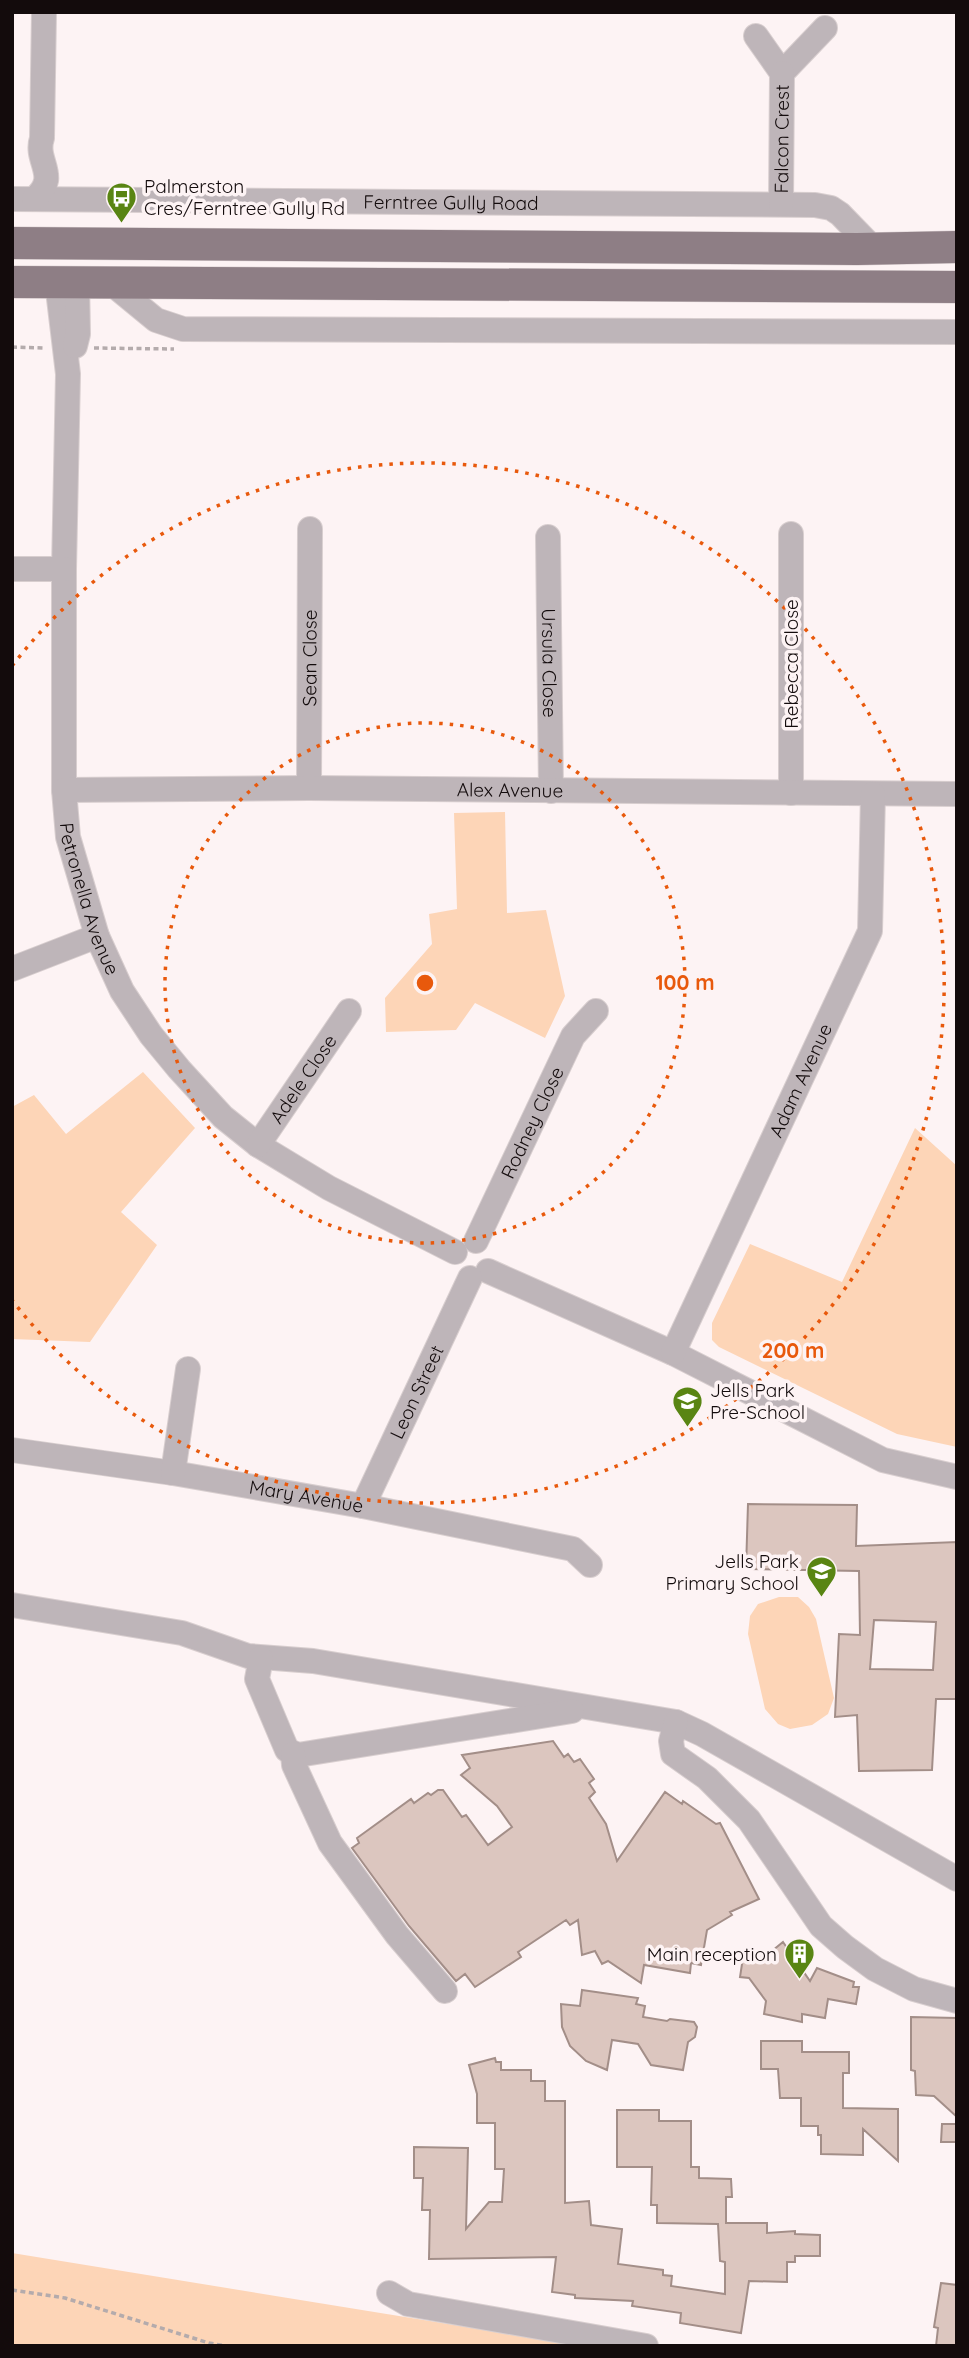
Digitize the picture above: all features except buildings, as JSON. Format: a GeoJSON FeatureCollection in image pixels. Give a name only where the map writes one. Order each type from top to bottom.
{"type":"FeatureCollection","features":[{"type":"Feature","properties":{"kind":"main road"},"geometry":{"type":"LineString","coordinates":[[12,243],[957,247]]}},
{"type":"Feature","properties":{"kind":"main road"},"geometry":{"type":"LineString","coordinates":[[66,244],[67,282]]}},
{"type":"Feature","properties":{"kind":"main road"},"geometry":{"type":"LineString","coordinates":[[14,285],[67,282],[957,287]]}},
{"type":"Feature","properties":{"kind":"street"},"geometry":{"type":"LineString","coordinates":[[23,199],[40,194],[46,182],[46,166],[40,148],[44,12]]}},
{"type":"Feature","properties":{"kind":"street","name":"Falcon Crest"},"geometry":{"type":"LineString","coordinates":[[782,73],[825,29]]}},
{"type":"Feature","properties":{"kind":"street","name":"Falcon Crest"},"geometry":{"type":"LineString","coordinates":[[756,36],[782,73],[781,204]]}},
{"type":"Feature","properties":{"kind":"street","name":"Ferntree Gully Road"},"geometry":{"type":"LineString","coordinates":[[23,199],[781,204],[831,208],[873,248]]}},
{"type":"Feature","properties":{"kind":"street","name":"Petronella Avenue"},"geometry":{"type":"LineString","coordinates":[[67,282],[78,334],[68,374],[64,569],[64,790],[68,837],[97,936],[122,990],[151,1035],[223,1117],[258,1145],[330,1188],[466,1246]]}},
{"type":"Feature","properties":{"kind":"street"},"geometry":{"type":"LineString","coordinates":[[111,283],[156,320],[183,329],[957,332]]}},
{"type":"Feature","properties":{"kind":"street","name":"Sean Close"},"geometry":{"type":"LineString","coordinates":[[309,788],[310,529]]}},
{"type":"Feature","properties":{"kind":"street","name":"Rebecca Close"},"geometry":{"type":"LineString","coordinates":[[791,534],[791,793]]}},
{"type":"Feature","properties":{"kind":"street","name":"Ursula Close"},"geometry":{"type":"LineString","coordinates":[[548,537],[551,791]]}},
{"type":"Feature","properties":{"kind":"street"},"geometry":{"type":"LineString","coordinates":[[12,569],[64,569]]}},
{"type":"Feature","properties":{"kind":"street","name":"Alex Avenue"},"geometry":{"type":"LineString","coordinates":[[64,790],[309,788],[957,794]]}},
{"type":"Feature","properties":{"kind":"street","name":"Adam Avenue"},"geometry":{"type":"LineString","coordinates":[[673,1353],[870,931],[873,793]]}},
{"type":"Feature","properties":{"kind":"street"},"geometry":{"type":"LineString","coordinates":[[12,969],[97,936]]}},
{"type":"Feature","properties":{"kind":"street","name":"Adele Close"},"geometry":{"type":"LineString","coordinates":[[258,1145],[349,1010]]}},
{"type":"Feature","properties":{"kind":"street","name":"Rodney Close"},"geometry":{"type":"LineString","coordinates":[[466,1246],[573,1036],[596,1011]]}},
{"type":"Feature","properties":{"kind":"street"},"geometry":{"type":"LineString","coordinates":[[466,1246],[456,1268],[464,1276],[479,1274],[673,1353],[883,1460],[957,1477]]}},
{"type":"Feature","properties":{"kind":"street","name":"Leon Street"},"geometry":{"type":"LineString","coordinates":[[363,1506],[479,1274]]}},
{"type":"Feature","properties":{"kind":"street"},"geometry":{"type":"LineString","coordinates":[[173,1474],[188,1369]]}},
{"type":"Feature","properties":{"kind":"street","name":"Mary Avenue"},"geometry":{"type":"LineString","coordinates":[[12,1450],[363,1506],[573,1549],[590,1565]]}},
{"type":"Feature","properties":{"kind":"street"},"geometry":{"type":"LineString","coordinates":[[12,1605],[182,1633],[248,1656],[313,1661],[676,1723],[702,1734],[957,1879]]}},
{"type":"Feature","properties":{"kind":"street"},"geometry":{"type":"LineString","coordinates":[[261,1658],[257,1679],[287,1750],[298,1755],[592,1708]]}},
{"type":"Feature","properties":{"kind":"street"},"geometry":{"type":"LineString","coordinates":[[676,1723],[671,1741],[673,1754],[706,1779],[749,1820],[821,1926],[875,1969],[914,1989],[957,2001]]}},
{"type":"Feature","properties":{"kind":"street"},"geometry":{"type":"LineString","coordinates":[[293,1754],[294,1765],[330,1843],[397,1935],[445,1991]]}},
{"type":"Feature","properties":{"kind":"street"},"geometry":{"type":"LineString","coordinates":[[388,2293],[408,2304],[646,2346]]}},
{"type":"Feature","properties":{"kind":"path"},"geometry":{"type":"LineString","coordinates":[[12,2290],[65,2298],[226,2346]]}},
{"type":"Feature","properties":{"kind":"shaded area"},"geometry":{"type":"Polygon","coordinates":[[[505,812],[507,913],[546,910],[565,996],[545,1038],[475,1003],[456,1030],[386,1032],[385,998],[432,944],[429,914],[457,909],[454,813],[505,812]]]}},
{"type":"Feature","properties":{"kind":"shaded area"},"geometry":{"type":"Polygon","coordinates":[[[143,1072],[195,1128],[121,1212],[157,1245],[90,1342],[12,1339],[12,1107],[34,1095],[66,1134],[143,1072]]]}},
{"type":"Feature","properties":{"kind":"shaded area"},"geometry":{"type":"Polygon","coordinates":[[[915,1128],[957,1166],[957,1447],[897,1434],[719,1347],[712,1340],[712,1323],[750,1244],[842,1282],[915,1128]]]}},
{"type":"Feature","properties":{"kind":"shaded area"},"geometry":{"type":"Polygon","coordinates":[[[779,1597],[798,1597],[809,1607],[816,1619],[834,1698],[828,1714],[812,1725],[790,1729],[778,1724],[765,1709],[748,1634],[750,1616],[758,1604],[779,1597]]]}},
{"type":"Feature","properties":{"kind":"shaded area"},"geometry":{"type":"Polygon","coordinates":[[[12,2253],[583,2346],[12,2346],[12,2253]]]}},
{"type":"Feature","properties":{"kind":"place","name":"Palmerston Cres/Ferntree Gully Rd"},"geometry":{"type":"Point","coordinates":[121,224]}},
{"type":"Feature","properties":{"kind":"place","name":"Jells Park Pre-School"},"geometry":{"type":"Point","coordinates":[687,1428]}},
{"type":"Feature","properties":{"kind":"place","name":"Jells Park Primary School"},"geometry":{"type":"Point","coordinates":[822,1599]}},
{"type":"Feature","properties":{"kind":"place","name":"Main reception"},"geometry":{"type":"Point","coordinates":[800,1981]}}]}
